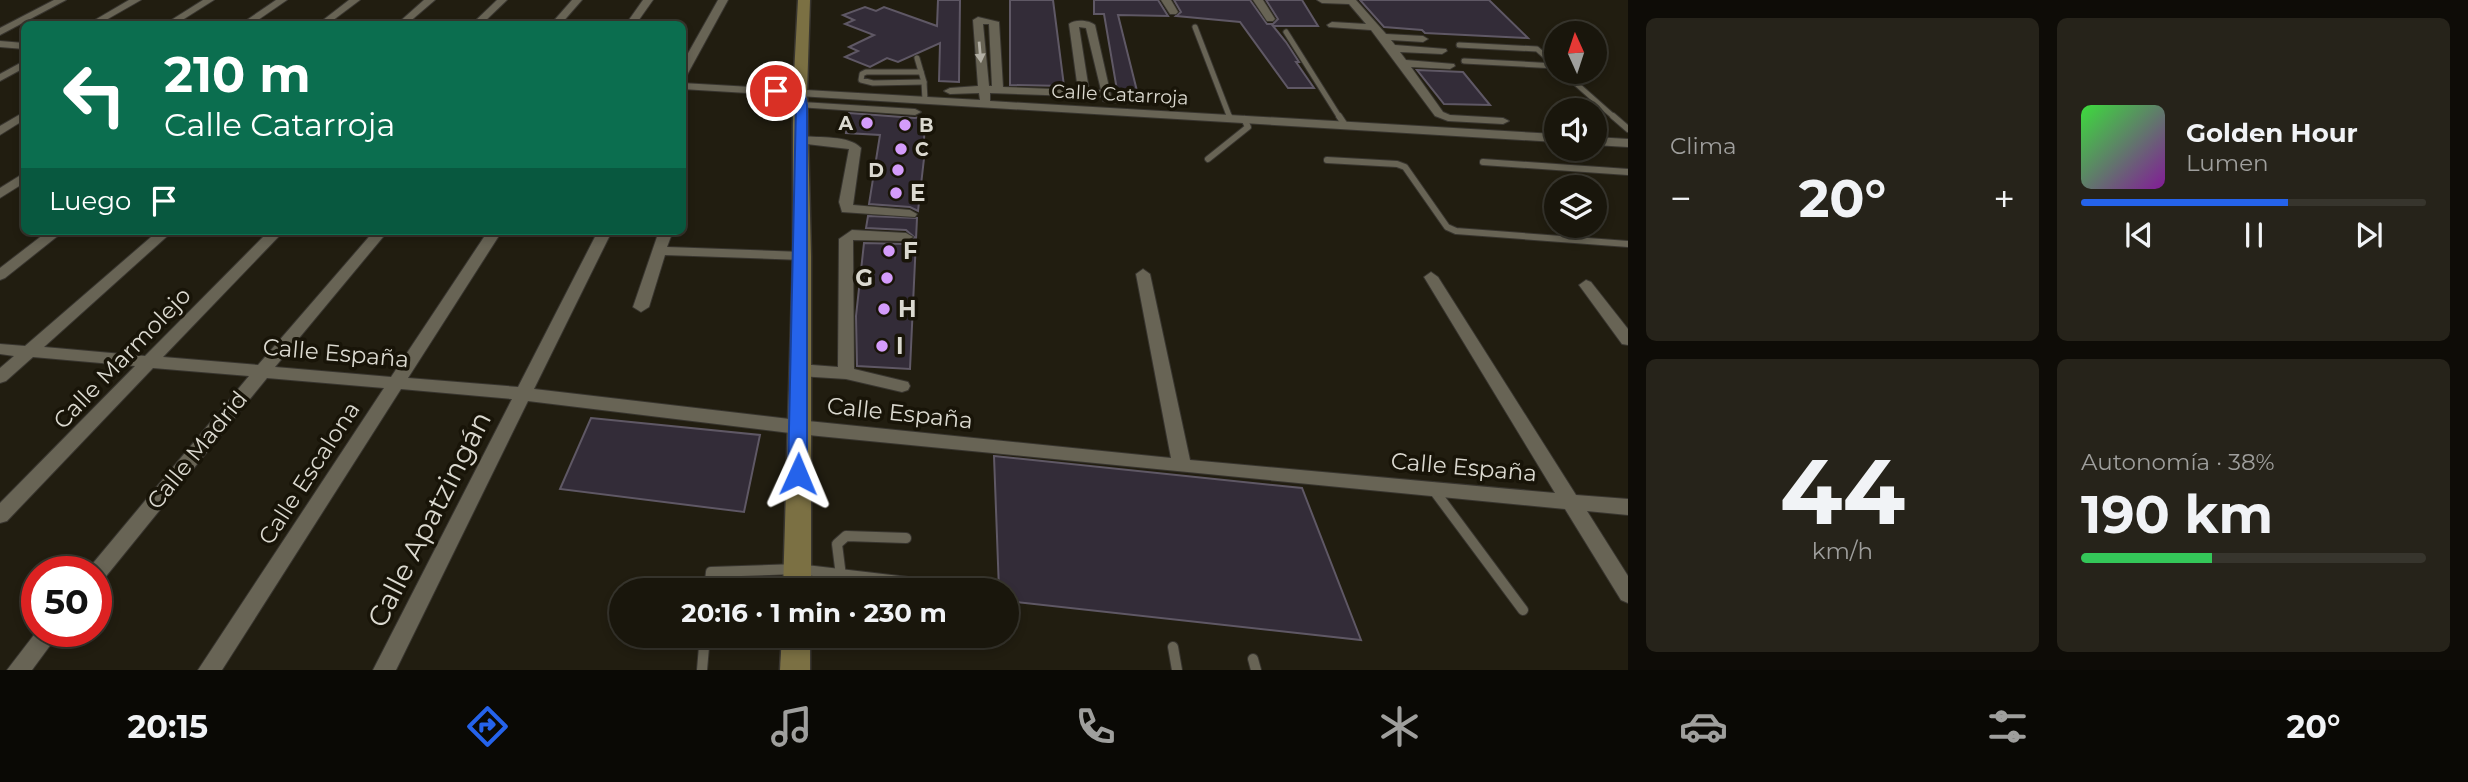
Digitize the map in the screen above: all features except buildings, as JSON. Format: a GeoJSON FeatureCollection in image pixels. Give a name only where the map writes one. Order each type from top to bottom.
{"type":"FeatureCollection","features":[{"type":"Feature","properties":{"kind":"main road"},"geometry":{"type":"LineString","coordinates":[[797,578],[804,0]]}},
{"type":"Feature","properties":{"kind":"main road"},"geometry":{"type":"LineString","coordinates":[[795,670],[796,648]]}},
{"type":"Feature","properties":{"kind":"street"},"geometry":{"type":"LineString","coordinates":[[0,32],[61,0]]}},
{"type":"Feature","properties":{"kind":"street"},"geometry":{"type":"LineString","coordinates":[[98,21],[136,0]]}},
{"type":"Feature","properties":{"kind":"street"},"geometry":{"type":"LineString","coordinates":[[175,21],[209,0]]}},
{"type":"Feature","properties":{"kind":"street"},"geometry":{"type":"LineString","coordinates":[[250,21],[282,0]]}},
{"type":"Feature","properties":{"kind":"street"},"geometry":{"type":"LineString","coordinates":[[327,21],[355,0]]}},
{"type":"Feature","properties":{"kind":"street"},"geometry":{"type":"LineString","coordinates":[[406,21],[430,0]]}},
{"type":"Feature","properties":{"kind":"street"},"geometry":{"type":"LineString","coordinates":[[480,21],[502,0]]}},
{"type":"Feature","properties":{"kind":"street"},"geometry":{"type":"LineString","coordinates":[[559,21],[577,0]]}},
{"type":"Feature","properties":{"kind":"street"},"geometry":{"type":"LineString","coordinates":[[633,21],[648,0]]}},
{"type":"Feature","properties":{"kind":"street"},"geometry":{"type":"LineString","coordinates":[[686,68],[723,0]]}},
{"type":"Feature","properties":{"kind":"street"},"geometry":{"type":"LineString","coordinates":[[1166,0],[1173,12]]}},
{"type":"Feature","properties":{"kind":"street"},"geometry":{"type":"LineString","coordinates":[[1258,0],[1270,19]]}},
{"type":"Feature","properties":{"kind":"street"},"geometry":{"type":"LineString","coordinates":[[1322,0],[1351,1],[1392,48],[1443,117],[1503,121]]}},
{"type":"Feature","properties":{"kind":"street"},"geometry":{"type":"LineString","coordinates":[[985,104],[978,22],[981,19],[994,22],[998,90]]}},
{"type":"Feature","properties":{"kind":"street"},"geometry":{"type":"LineString","coordinates":[[1084,93],[1074,24],[1076,23],[1090,25],[1108,102]]}},
{"type":"Feature","properties":{"kind":"street"},"geometry":{"type":"LineString","coordinates":[[1332,25],[1371,27]]}},
{"type":"Feature","properties":{"kind":"street"},"geometry":{"type":"LineString","coordinates":[[1381,37],[1423,39]]}},
{"type":"Feature","properties":{"kind":"street"},"geometry":{"type":"LineString","coordinates":[[0,44],[21,46]]}},
{"type":"Feature","properties":{"kind":"street"},"geometry":{"type":"LineString","coordinates":[[1392,48],[1442,51]]}},
{"type":"Feature","properties":{"kind":"street"},"geometry":{"type":"LineString","coordinates":[[1403,63],[1450,66]]}},
{"type":"Feature","properties":{"kind":"street"},"geometry":{"type":"LineString","coordinates":[[0,78],[21,66]]}},
{"type":"Feature","properties":{"kind":"street","name":"Calle Catarroja"},"geometry":{"type":"LineString","coordinates":[[686,86],[801,99],[925,100],[985,104],[1108,102],[1230,119],[1544,137]]}},
{"type":"Feature","properties":{"kind":"street"},"geometry":{"type":"LineString","coordinates":[[950,91],[983,89],[1084,93],[1108,102],[1144,101]]}},
{"type":"Feature","properties":{"kind":"street"},"geometry":{"type":"LineString","coordinates":[[801,99],[915,112]]}},
{"type":"Feature","properties":{"kind":"street"},"geometry":{"type":"LineString","coordinates":[[0,131],[21,117]]}},
{"type":"Feature","properties":{"kind":"street"},"geometry":{"type":"LineString","coordinates":[[802,140],[852,145],[855,148],[847,209],[910,214]]}},
{"type":"Feature","properties":{"kind":"street"},"geometry":{"type":"LineString","coordinates":[[1607,142],[1628,143]]}},
{"type":"Feature","properties":{"kind":"street"},"geometry":{"type":"LineString","coordinates":[[0,194],[21,179]]}},
{"type":"Feature","properties":{"kind":"street"},"geometry":{"type":"LineString","coordinates":[[846,373],[846,239],[852,234],[906,237]]}},
{"type":"Feature","properties":{"kind":"street"},"geometry":{"type":"LineString","coordinates":[[0,275],[52,235]]}},
{"type":"Feature","properties":{"kind":"street"},"geometry":{"type":"LineString","coordinates":[[0,377],[161,235]]}},
{"type":"Feature","properties":{"kind":"street","name":"Calle Marmolejo"},"geometry":{"type":"LineString","coordinates":[[0,515],[272,235]]}},
{"type":"Feature","properties":{"kind":"street","name":"Calle Madrid"},"geometry":{"type":"LineString","coordinates":[[111,556],[378,235]]}},
{"type":"Feature","properties":{"kind":"street","name":"Calle Escalona"},"geometry":{"type":"LineString","coordinates":[[209,670],[492,235]]}},
{"type":"Feature","properties":{"kind":"street","name":"Calle Apatzingán"},"geometry":{"type":"LineString","coordinates":[[384,670],[603,235]]}},
{"type":"Feature","properties":{"kind":"street"},"geometry":{"type":"LineString","coordinates":[[641,307],[665,235]]}},
{"type":"Feature","properties":{"kind":"street"},"geometry":{"type":"LineString","coordinates":[[660,251],[802,257]]}},
{"type":"Feature","properties":{"kind":"street"},"geometry":{"type":"LineString","coordinates":[[1143,274],[1182,466]]}},
{"type":"Feature","properties":{"kind":"street"},"geometry":{"type":"LineString","coordinates":[[1431,277],[1628,594]]}},
{"type":"Feature","properties":{"kind":"street"},"geometry":{"type":"LineString","coordinates":[[1586,285],[1628,340]]}},
{"type":"Feature","properties":{"kind":"street","name":"Calle España"},"geometry":{"type":"LineString","coordinates":[[0,348],[524,394],[798,427],[1628,507]]}},
{"type":"Feature","properties":{"kind":"street"},"geometry":{"type":"LineString","coordinates":[[799,370],[846,373],[902,386]]}},
{"type":"Feature","properties":{"kind":"street"},"geometry":{"type":"LineString","coordinates":[[18,670],[37,647]]}},
{"type":"Feature","properties":{"kind":"lane"},"geometry":{"type":"LineString","coordinates":[[1195,27],[1230,119]]}},
{"type":"Feature","properties":{"kind":"lane"},"geometry":{"type":"LineString","coordinates":[[1286,32],[1345,125]]}},
{"type":"Feature","properties":{"kind":"lane"},"geometry":{"type":"LineString","coordinates":[[1459,45],[1537,50],[1544,56]]}},
{"type":"Feature","properties":{"kind":"lane"},"geometry":{"type":"LineString","coordinates":[[917,58],[924,82],[925,100]]}},
{"type":"Feature","properties":{"kind":"lane"},"geometry":{"type":"LineString","coordinates":[[1464,61],[1544,65]]}},
{"type":"Feature","properties":{"kind":"lane"},"geometry":{"type":"LineString","coordinates":[[922,72],[866,72],[862,74],[861,80],[873,83],[924,82]]}},
{"type":"Feature","properties":{"kind":"lane"},"geometry":{"type":"LineString","coordinates":[[1577,84],[1628,129]]}},
{"type":"Feature","properties":{"kind":"lane"},"geometry":{"type":"LineString","coordinates":[[1208,159],[1248,127],[1244,119]]}},
{"type":"Feature","properties":{"kind":"lane"},"geometry":{"type":"LineString","coordinates":[[1327,160],[1397,164],[1405,167],[1411,171],[1447,227],[1456,231],[1628,244]]}},
{"type":"Feature","properties":{"kind":"lane"},"geometry":{"type":"LineString","coordinates":[[1483,162],[1628,172]]}},
{"type":"Feature","properties":{"kind":"lane"},"geometry":{"type":"LineString","coordinates":[[1433,489],[1523,610]]}},
{"type":"Feature","properties":{"kind":"lane"},"geometry":{"type":"LineString","coordinates":[[841,576],[837,544],[846,536],[906,538]]}},
{"type":"Feature","properties":{"kind":"lane"},"geometry":{"type":"LineString","coordinates":[[710,578],[711,572],[785,578]]}},
{"type":"Feature","properties":{"kind":"lane"},"geometry":{"type":"LineString","coordinates":[[812,578],[860,578]]}},
{"type":"Feature","properties":{"kind":"lane"},"geometry":{"type":"LineString","coordinates":[[1173,646],[1177,670]]}},
{"type":"Feature","properties":{"kind":"lane"},"geometry":{"type":"LineString","coordinates":[[702,670],[704,648]]}},
{"type":"Feature","properties":{"kind":"place","name":"A"},"geometry":{"type":"Point","coordinates":[867,123]}},
{"type":"Feature","properties":{"kind":"place","name":"B"},"geometry":{"type":"Point","coordinates":[905,125]}},
{"type":"Feature","properties":{"kind":"place","name":"C"},"geometry":{"type":"Point","coordinates":[901,149]}},
{"type":"Feature","properties":{"kind":"place","name":"D"},"geometry":{"type":"Point","coordinates":[898,170]}},
{"type":"Feature","properties":{"kind":"place","name":"E"},"geometry":{"type":"Point","coordinates":[896,193]}},
{"type":"Feature","properties":{"kind":"place","name":"F"},"geometry":{"type":"Point","coordinates":[889,251]}},
{"type":"Feature","properties":{"kind":"place","name":"G"},"geometry":{"type":"Point","coordinates":[887,278]}},
{"type":"Feature","properties":{"kind":"place","name":"H"},"geometry":{"type":"Point","coordinates":[884,309]}},
{"type":"Feature","properties":{"kind":"place","name":"I"},"geometry":{"type":"Point","coordinates":[882,346]}},
{"type":"Feature","properties":{"kind":"route"},"geometry":{"type":"LineString","coordinates":[[776,91],[800,93],[802,105],[798,474]]}}]}
